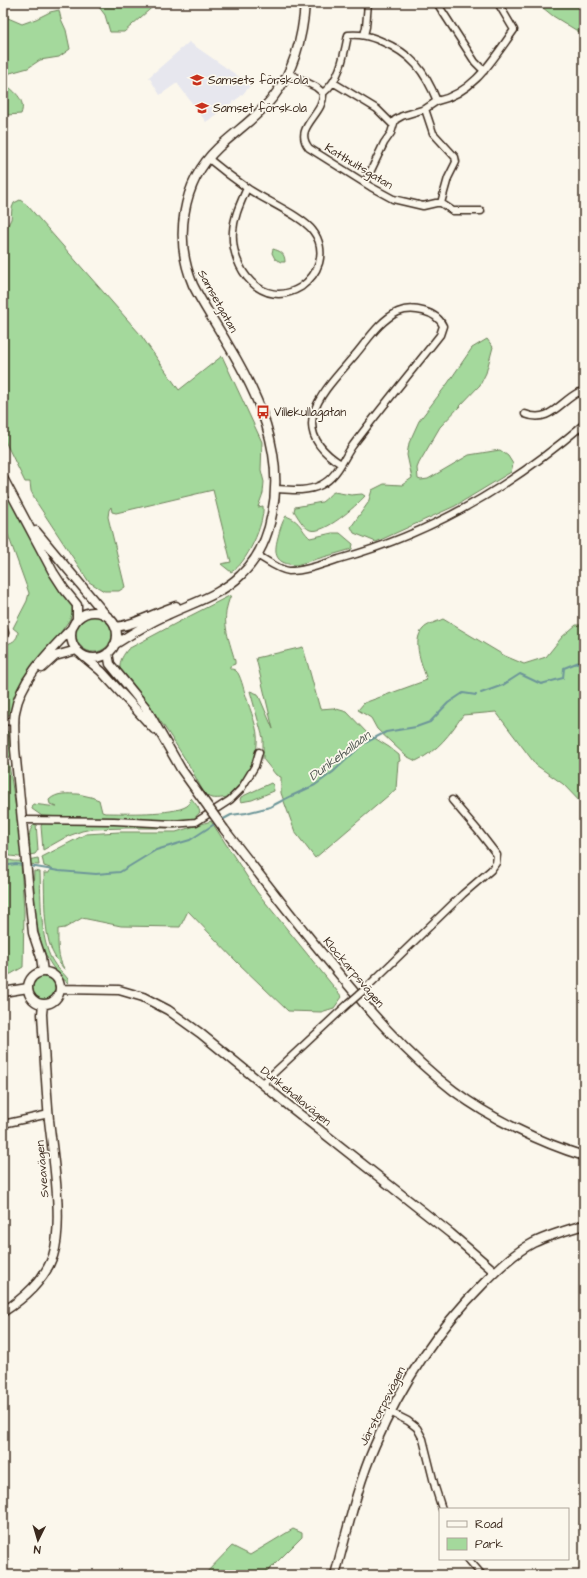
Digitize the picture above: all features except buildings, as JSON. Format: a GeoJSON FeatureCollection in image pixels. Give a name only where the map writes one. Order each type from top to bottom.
{"type":"FeatureCollection","features":[{"type":"Feature","properties":{"kind":"street","name":"Samsetgatan"},"geometry":{"type":"LineString","coordinates":[[212,594],[241,575],[257,555],[269,529],[276,489],[273,449],[262,412],[246,375],[199,297],[189,275],[184,254],[182,230],[186,205],[196,179],[208,159],[218,148],[260,113],[274,96],[288,73],[303,27],[305,3]]}},
{"type":"Feature","properties":{"kind":"street"},"geometry":{"type":"LineString","coordinates":[[364,35],[368,3]]}},
{"type":"Feature","properties":{"kind":"street"},"geometry":{"type":"LineString","coordinates":[[437,3],[475,62],[484,70]]}},
{"type":"Feature","properties":{"kind":"street"},"geometry":{"type":"LineString","coordinates":[[365,183],[384,144],[392,133],[392,125],[394,120],[425,109],[437,101],[454,96],[474,81],[514,30],[498,3]]}},
{"type":"Feature","properties":{"kind":"street"},"geometry":{"type":"LineString","coordinates":[[288,73],[316,87],[323,93],[334,83],[348,35],[364,35],[392,46],[412,59],[428,79],[437,101]]}},
{"type":"Feature","properties":{"kind":"street"},"geometry":{"type":"LineString","coordinates":[[334,83],[377,109],[392,125]]}},
{"type":"Feature","properties":{"kind":"street","name":"Katthultsgatan"},"geometry":{"type":"LineString","coordinates":[[323,93],[323,104],[306,126],[306,142],[309,148],[393,199],[423,206],[441,203]]}},
{"type":"Feature","properties":{"kind":"street"},"geometry":{"type":"LineString","coordinates":[[425,109],[433,133],[455,157],[456,162],[448,178],[441,203],[453,211],[481,211]]}},
{"type":"Feature","properties":{"kind":"street"},"geometry":{"type":"LineString","coordinates":[[208,159],[247,188],[309,226],[316,236],[320,246],[319,262],[310,279],[300,288],[283,293],[263,290],[251,282],[242,270],[234,252],[233,231],[237,212],[247,188]]}},
{"type":"Feature","properties":{"kind":"street"},"geometry":{"type":"LineString","coordinates":[[276,489],[300,490],[313,488],[328,481],[336,473],[352,446],[440,336],[444,326],[442,322],[433,316],[424,311],[409,309],[392,315],[359,351],[317,402],[312,418],[315,436],[320,446],[326,453],[341,464]]}},
{"type":"Feature","properties":{"kind":"street"},"geometry":{"type":"LineString","coordinates":[[526,414],[531,416],[545,416],[574,394],[579,392],[584,396]]}},
{"type":"Feature","properties":{"kind":"street"},"geometry":{"type":"LineString","coordinates":[[257,555],[283,570],[297,570],[350,556],[390,543],[460,512],[498,489],[584,424]]}},
{"type":"Feature","properties":{"kind":"street"},"geometry":{"type":"LineString","coordinates":[[3,478],[53,572],[77,605],[77,619]]}},
{"type":"Feature","properties":{"kind":"street"},"geometry":{"type":"LineString","coordinates":[[19,510],[106,615],[112,620],[117,636],[114,645]]}},
{"type":"Feature","properties":{"kind":"street"},"geometry":{"type":"LineString","coordinates":[[115,627],[122,626],[212,594]]}},
{"type":"Feature","properties":{"kind":"street"},"geometry":{"type":"LineString","coordinates":[[16,711],[30,684],[44,665],[55,656],[79,652],[88,657],[96,658],[108,652],[114,645],[136,630],[212,594]]}},
{"type":"Feature","properties":{"kind":"street"},"geometry":{"type":"LineString","coordinates":[[43,972],[41,957],[33,933],[28,887],[23,820],[15,749],[16,711],[20,696],[26,684],[42,661],[72,628],[77,619],[91,612],[106,615]]}},
{"type":"Feature","properties":{"kind":"street"},"geometry":{"type":"LineString","coordinates":[[3,627],[5,633],[3,637]]}},
{"type":"Feature","properties":{"kind":"street"},"geometry":{"type":"LineString","coordinates":[[72,628],[71,639],[79,652],[101,671],[162,739]]}},
{"type":"Feature","properties":{"kind":"street"},"geometry":{"type":"LineString","coordinates":[[108,652],[110,664],[146,708],[162,739]]}},
{"type":"Feature","properties":{"kind":"street"},"geometry":{"type":"LineString","coordinates":[[3,721],[15,722]]}},
{"type":"Feature","properties":{"kind":"street","name":"Klockarpsvägen"},"geometry":{"type":"LineString","coordinates":[[162,739],[224,830],[279,901],[362,1003],[397,1041],[427,1069],[455,1092],[492,1115],[523,1132],[550,1144],[584,1156]]}},
{"type":"Feature","properties":{"kind":"street"},"geometry":{"type":"LineString","coordinates":[[23,820],[114,821],[173,824],[196,822],[230,800],[241,789],[255,766],[259,752]]}},
{"type":"Feature","properties":{"kind":"street"},"geometry":{"type":"LineString","coordinates":[[262,1084],[364,990],[463,894],[491,870],[496,863],[497,855],[491,846],[452,800]]}},
{"type":"Feature","properties":{"kind":"street"},"geometry":{"type":"LineString","coordinates":[[43,972],[48,973],[55,978],[60,989],[55,999],[48,1004],[43,1004],[33,1000],[28,992],[32,978],[43,972]]}},
{"type":"Feature","properties":{"kind":"street"},"geometry":{"type":"LineString","coordinates":[[3,992],[28,988]]}},
{"type":"Feature","properties":{"kind":"street","name":"Dunkehallavägen"},"geometry":{"type":"LineString","coordinates":[[60,989],[119,990],[143,997],[168,1010],[200,1033],[450,1233],[495,1272]]}},
{"type":"Feature","properties":{"kind":"street","name":"Sveavägen"},"geometry":{"type":"LineString","coordinates":[[3,1312],[18,1302],[40,1280],[53,1256],[58,1228],[42,1014],[43,1004]]}},
{"type":"Feature","properties":{"kind":"street"},"geometry":{"type":"LineString","coordinates":[[3,1124],[49,1114]]}},
{"type":"Feature","properties":{"kind":"street","name":"Järstorpsvägen"},"geometry":{"type":"LineString","coordinates":[[335,1575],[365,1472],[375,1446],[390,1412],[404,1386],[438,1334],[466,1300],[518,1252],[551,1235],[584,1225]]}},
{"type":"Feature","properties":{"kind":"street"},"geometry":{"type":"LineString","coordinates":[[390,1412],[417,1428],[423,1439],[442,1508]]}},
{"type":"Feature","properties":{"kind":"street"},"geometry":{"type":"LineString","coordinates":[[469,1560],[482,1575]]}},
{"type":"Feature","properties":{"kind":"shaded area","name":"Samsets förskola"},"geometry":{"type":"Polygon","coordinates":[[[189,42],[251,85],[241,96],[206,122],[177,83],[160,95],[149,77],[189,42]]]}},
{"type":"Feature","properties":{"kind":"green space"},"geometry":{"type":"Polygon","coordinates":[[[3,3],[7,3],[8,18],[22,24],[50,12],[59,10],[66,30],[70,49],[59,57],[40,60],[28,68],[10,73],[3,81],[3,3]]]}},
{"type":"Feature","properties":{"kind":"green space"},"geometry":{"type":"Polygon","coordinates":[[[96,3],[157,3],[124,32],[110,32],[105,15],[96,3]]]}},
{"type":"Feature","properties":{"kind":"green space"},"geometry":{"type":"Polygon","coordinates":[[[537,3],[584,3],[584,35],[553,16],[537,3]]]}},
{"type":"Feature","properties":{"kind":"green space"},"geometry":{"type":"Polygon","coordinates":[[[3,82],[15,92],[21,100],[21,114],[3,115],[3,82]]]}},
{"type":"Feature","properties":{"kind":"green space"},"geometry":{"type":"Polygon","coordinates":[[[20,200],[27,205],[140,334],[179,390],[222,356],[262,442],[261,470],[264,482],[263,493],[258,507],[263,506],[263,513],[258,533],[243,561],[231,572],[221,564],[231,562],[213,490],[116,513],[112,512],[111,507],[108,517],[125,587],[119,591],[104,591],[89,582],[37,503],[31,491],[30,482],[25,482],[3,437],[3,235],[11,219],[14,203],[20,200]]]}},
{"type":"Feature","properties":{"kind":"green space"},"geometry":{"type":"Polygon","coordinates":[[[273,249],[282,253],[285,262],[275,259],[272,253],[273,249]]]}},
{"type":"Feature","properties":{"kind":"green space"},"geometry":{"type":"Polygon","coordinates":[[[487,339],[493,347],[486,373],[480,385],[440,427],[419,463],[417,468],[418,479],[428,479],[469,455],[500,450],[508,456],[513,464],[511,472],[455,506],[376,542],[354,533],[351,527],[368,503],[372,490],[384,484],[402,485],[412,478],[407,455],[409,443],[419,421],[472,348],[487,339]]]}},
{"type":"Feature","properties":{"kind":"green space"},"geometry":{"type":"Polygon","coordinates":[[[3,485],[72,605],[73,611],[70,619],[49,649],[11,713],[3,716],[3,645],[12,642],[18,635],[18,632],[13,628],[27,601],[29,593],[3,521],[3,485]]]}},
{"type":"Feature","properties":{"kind":"green space"},"geometry":{"type":"Polygon","coordinates":[[[334,492],[351,495],[362,494],[365,496],[355,506],[331,524],[316,530],[307,529],[294,511],[295,507],[322,502],[334,492]]]}},
{"type":"Feature","properties":{"kind":"green space"},"geometry":{"type":"Polygon","coordinates":[[[286,516],[298,523],[310,538],[332,533],[340,533],[353,544],[352,549],[296,565],[284,563],[276,554],[276,549],[280,528],[286,516]]]}},
{"type":"Feature","properties":{"kind":"green space"},"geometry":{"type":"Polygon","coordinates":[[[231,595],[226,612],[226,628],[235,664],[230,666],[230,669],[234,669],[240,678],[257,732],[257,744],[251,766],[238,786],[228,797],[215,798],[209,797],[205,794],[172,738],[147,702],[120,668],[120,663],[128,649],[231,595]]]}},
{"type":"Feature","properties":{"kind":"green space"},"geometry":{"type":"Polygon","coordinates":[[[98,616],[107,621],[111,627],[111,641],[107,647],[98,652],[90,652],[81,647],[77,641],[76,630],[81,621],[87,617],[98,616]]]}},
{"type":"Feature","properties":{"kind":"green space"},"geometry":{"type":"Polygon","coordinates":[[[443,619],[505,656],[524,664],[546,657],[562,637],[576,625],[584,625],[584,656],[582,657],[584,659],[584,806],[563,784],[536,765],[496,712],[463,715],[437,747],[416,761],[406,756],[377,729],[371,718],[358,710],[364,703],[427,680],[419,654],[418,640],[423,629],[443,619]]]}},
{"type":"Feature","properties":{"kind":"green space"},"geometry":{"type":"Polygon","coordinates":[[[303,647],[320,709],[333,708],[347,712],[368,734],[399,755],[400,761],[398,762],[396,789],[315,858],[295,832],[281,793],[281,777],[276,775],[263,759],[263,738],[250,691],[258,694],[273,729],[256,658],[303,647]]]}},
{"type":"Feature","properties":{"kind":"green space"},"geometry":{"type":"Polygon","coordinates":[[[3,728],[8,732],[11,754],[9,758],[3,757],[3,728]]]}},
{"type":"Feature","properties":{"kind":"green space"},"geometry":{"type":"Polygon","coordinates":[[[3,762],[7,762],[9,765],[21,848],[30,846],[30,831],[36,823],[38,850],[35,854],[19,857],[10,856],[3,849],[3,762]]]}},
{"type":"Feature","properties":{"kind":"green space"},"geometry":{"type":"Polygon","coordinates":[[[271,783],[274,791],[252,800],[241,802],[241,797],[271,783]]]}},
{"type":"Feature","properties":{"kind":"green space"},"geometry":{"type":"Polygon","coordinates":[[[63,794],[78,794],[99,800],[102,812],[105,813],[148,813],[171,811],[187,806],[191,798],[200,812],[194,819],[187,820],[110,819],[42,816],[32,809],[33,804],[57,807],[50,804],[49,800],[52,797],[63,794]]]}},
{"type":"Feature","properties":{"kind":"green space"},"geometry":{"type":"Polygon","coordinates":[[[211,821],[257,892],[342,997],[334,1008],[321,1012],[288,1011],[237,962],[188,911],[180,927],[121,926],[82,918],[65,928],[58,929],[59,955],[65,970],[56,959],[49,942],[45,913],[44,873],[49,873],[50,868],[44,866],[42,857],[86,834],[119,832],[176,832],[211,821]]]}},
{"type":"Feature","properties":{"kind":"green space"},"geometry":{"type":"Polygon","coordinates":[[[43,822],[185,825],[178,828],[92,829],[66,837],[43,850],[41,826],[43,822]]]}},
{"type":"Feature","properties":{"kind":"green space"},"geometry":{"type":"Polygon","coordinates":[[[3,856],[7,859],[15,861],[38,858],[39,865],[21,864],[24,911],[23,967],[11,974],[3,975],[3,856]]]}},
{"type":"Feature","properties":{"kind":"green space"},"geometry":{"type":"Polygon","coordinates":[[[34,871],[40,872],[43,930],[48,951],[54,963],[68,979],[68,983],[53,967],[43,948],[37,927],[34,871]]]}},
{"type":"Feature","properties":{"kind":"green space"},"geometry":{"type":"Polygon","coordinates":[[[43,976],[51,979],[55,983],[56,987],[56,991],[51,999],[45,1001],[35,995],[32,990],[32,985],[35,980],[43,976]]]}},
{"type":"Feature","properties":{"kind":"green space"},"geometry":{"type":"Polygon","coordinates":[[[293,1529],[302,1533],[302,1537],[264,1575],[204,1575],[232,1546],[250,1555],[293,1529]]]}},
{"type":"Feature","properties":{"kind":"waterway","name":"Dunkehallaån"},"geometry":{"type":"LineString","coordinates":[[481,693],[503,685],[520,674],[541,684],[563,678],[564,668],[584,660]]}},
{"type":"Feature","properties":{"kind":"waterway","name":"Dunkehallaån"},"geometry":{"type":"LineString","coordinates":[[220,821],[231,815],[270,807],[315,785],[333,772],[363,744],[386,732],[416,727],[430,722],[448,703],[463,693],[476,695]]}},
{"type":"Feature","properties":{"kind":"waterway","name":"Dunkehallaån"},"geometry":{"type":"LineString","coordinates":[[30,866],[59,871],[96,874],[120,872],[156,850],[190,840],[216,823]]}},
{"type":"Feature","properties":{"kind":"waterway","name":"Dunkehallaån"},"geometry":{"type":"LineString","coordinates":[[3,866],[16,864],[23,865]]}},
{"type":"Feature","properties":{"kind":"place","name":"Samsets förskola"},"geometry":{"type":"Point","coordinates":[197,80]}},
{"type":"Feature","properties":{"kind":"place","name":"Samset förskola"},"geometry":{"type":"Point","coordinates":[202,108]}},
{"type":"Feature","properties":{"kind":"place","name":"Villekullagatan"},"geometry":{"type":"Point","coordinates":[263,412]}}]}
